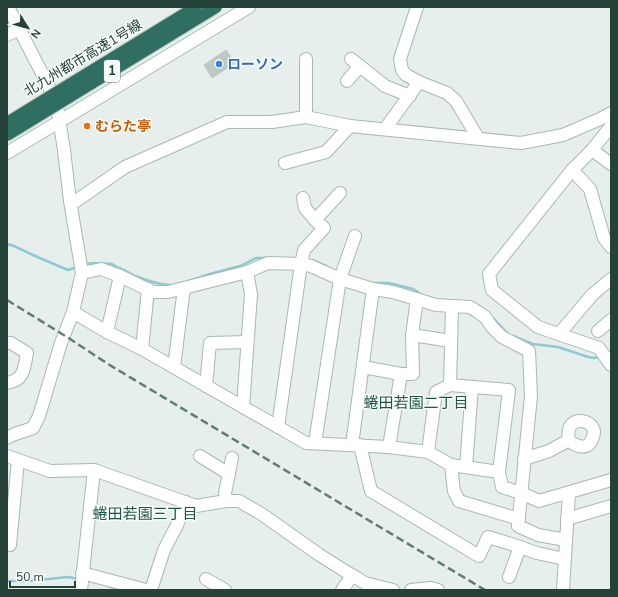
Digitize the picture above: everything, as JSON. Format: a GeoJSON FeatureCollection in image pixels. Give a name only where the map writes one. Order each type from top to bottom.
{"type":"FeatureCollection","features":[{"type":"Feature","properties":{"kind":"highway","name":"北九州都市高速1号線"},"geometry":{"type":"LineString","coordinates":[[7,123],[196,7]]}},
{"type":"Feature","properties":{"kind":"highway","name":"北九州都市高速1号線"},"geometry":{"type":"LineString","coordinates":[[7,135],[217,7]]}},
{"type":"Feature","properties":{"kind":"street"},"geometry":{"type":"LineString","coordinates":[[7,438],[33,428],[39,416],[73,312],[82,273],[70,201],[57,106],[51,91],[8,7]]}},
{"type":"Feature","properties":{"kind":"street"},"geometry":{"type":"LineString","coordinates":[[7,119],[190,7]]}},
{"type":"Feature","properties":{"kind":"street"},"geometry":{"type":"LineString","coordinates":[[7,138],[217,7]]}},
{"type":"Feature","properties":{"kind":"street"},"geometry":{"type":"LineString","coordinates":[[7,153],[249,7]]}},
{"type":"Feature","properties":{"kind":"street"},"geometry":{"type":"LineString","coordinates":[[416,7],[400,59],[402,70],[406,75],[419,82],[447,93],[456,101],[478,138]]}},
{"type":"Feature","properties":{"kind":"street"},"geometry":{"type":"LineString","coordinates":[[7,35],[20,29]]}},
{"type":"Feature","properties":{"kind":"street"},"geometry":{"type":"LineString","coordinates":[[306,58],[306,117]]}},
{"type":"Feature","properties":{"kind":"street"},"geometry":{"type":"LineString","coordinates":[[347,81],[355,62],[385,86],[410,96]]}},
{"type":"Feature","properties":{"kind":"street"},"geometry":{"type":"LineString","coordinates":[[385,129],[419,82]]}},
{"type":"Feature","properties":{"kind":"street"},"geometry":{"type":"LineString","coordinates":[[70,201],[76,201],[125,166],[228,122],[272,122],[306,117],[350,126],[521,143],[563,135],[600,120],[611,113]]}},
{"type":"Feature","properties":{"kind":"street"},"geometry":{"type":"LineString","coordinates":[[285,163],[326,152],[350,126]]}},
{"type":"Feature","properties":{"kind":"street"},"geometry":{"type":"LineString","coordinates":[[611,126],[592,150],[572,170],[489,274],[492,290],[538,327],[599,348],[611,365]]}},
{"type":"Feature","properties":{"kind":"street"},"geometry":{"type":"LineString","coordinates":[[592,150],[611,164]]}},
{"type":"Feature","properties":{"kind":"street"},"geometry":{"type":"LineString","coordinates":[[572,170],[590,189],[604,238],[611,247]]}},
{"type":"Feature","properties":{"kind":"street"},"geometry":{"type":"LineString","coordinates":[[315,220],[340,193]]}},
{"type":"Feature","properties":{"kind":"street"},"geometry":{"type":"LineString","coordinates":[[278,427],[304,250],[324,228],[305,208],[303,198]]}},
{"type":"Feature","properties":{"kind":"street"},"geometry":{"type":"LineString","coordinates":[[315,443],[342,275],[355,236]]}},
{"type":"Feature","properties":{"kind":"street"},"geometry":{"type":"LineString","coordinates":[[82,273],[101,269],[120,276],[153,292],[168,292],[247,272],[268,263],[302,259],[311,266],[342,275],[373,289],[393,292],[436,305],[470,307],[485,317],[502,337],[529,351],[530,396],[518,526],[538,535],[566,540]]}},
{"type":"Feature","properties":{"kind":"street"},"geometry":{"type":"LineString","coordinates":[[243,407],[250,294],[247,272]]}},
{"type":"Feature","properties":{"kind":"street"},"geometry":{"type":"LineString","coordinates":[[107,332],[120,276]]}},
{"type":"Feature","properties":{"kind":"street"},"geometry":{"type":"LineString","coordinates":[[559,334],[592,295],[611,279]]}},
{"type":"Feature","properties":{"kind":"street"},"geometry":{"type":"LineString","coordinates":[[174,367],[184,288]]}},
{"type":"Feature","properties":{"kind":"street"},"geometry":{"type":"LineString","coordinates":[[142,349],[148,289]]}},
{"type":"Feature","properties":{"kind":"street"},"geometry":{"type":"LineString","coordinates":[[373,289],[363,368],[356,445],[371,491],[479,556],[488,537],[537,553],[564,559]]}},
{"type":"Feature","properties":{"kind":"street"},"geometry":{"type":"LineString","coordinates":[[363,368],[401,374],[413,374],[412,335],[416,298]]}},
{"type":"Feature","properties":{"kind":"street"},"geometry":{"type":"LineString","coordinates":[[450,385],[452,306]]}},
{"type":"Feature","properties":{"kind":"street"},"geometry":{"type":"LineString","coordinates":[[73,312],[107,332],[142,349],[306,443],[389,447],[428,452],[451,465],[499,472]]}},
{"type":"Feature","properties":{"kind":"street"},"geometry":{"type":"LineString","coordinates":[[598,331],[611,320]]}},
{"type":"Feature","properties":{"kind":"street"},"geometry":{"type":"LineString","coordinates":[[412,335],[451,341]]}},
{"type":"Feature","properties":{"kind":"street"},"geometry":{"type":"LineString","coordinates":[[206,386],[210,343],[247,342]]}},
{"type":"Feature","properties":{"kind":"street"},"geometry":{"type":"LineString","coordinates":[[7,343],[11,343],[27,354],[22,375],[14,382],[7,383]]}},
{"type":"Feature","properties":{"kind":"street"},"geometry":{"type":"LineString","coordinates":[[389,447],[401,374]]}},
{"type":"Feature","properties":{"kind":"street"},"geometry":{"type":"LineString","coordinates":[[428,452],[436,392],[450,385],[509,390],[499,472],[502,486],[539,501],[611,480]]}},
{"type":"Feature","properties":{"kind":"street"},"geometry":{"type":"LineString","coordinates":[[466,467],[472,387]]}},
{"type":"Feature","properties":{"kind":"street"},"geometry":{"type":"LineString","coordinates":[[524,459],[549,451],[568,440]]}},
{"type":"Feature","properties":{"kind":"street"},"geometry":{"type":"LineString","coordinates":[[200,456],[229,474]]}},
{"type":"Feature","properties":{"kind":"street"},"geometry":{"type":"LineString","coordinates":[[10,545],[12,458],[50,471],[94,470],[196,506],[226,501],[238,501],[263,515],[352,576],[365,583],[393,590]]}},
{"type":"Feature","properties":{"kind":"street"},"geometry":{"type":"LineString","coordinates":[[226,501],[225,493],[232,458]]}},
{"type":"Feature","properties":{"kind":"street"},"geometry":{"type":"LineString","coordinates":[[451,465],[454,491],[459,501],[519,519]]}},
{"type":"Feature","properties":{"kind":"street"},"geometry":{"type":"LineString","coordinates":[[85,589],[82,573],[94,470]]}},
{"type":"Feature","properties":{"kind":"street"},"geometry":{"type":"LineString","coordinates":[[563,590],[569,493]]}},
{"type":"Feature","properties":{"kind":"street"},"geometry":{"type":"LineString","coordinates":[[151,590],[164,550],[177,525],[186,502]]}},
{"type":"Feature","properties":{"kind":"street"},"geometry":{"type":"LineString","coordinates":[[567,518],[611,506]]}},
{"type":"Feature","properties":{"kind":"street"},"geometry":{"type":"LineString","coordinates":[[509,576],[520,547]]}},
{"type":"Feature","properties":{"kind":"street"},"geometry":{"type":"LineString","coordinates":[[82,573],[146,590]]}},
{"type":"Feature","properties":{"kind":"street"},"geometry":{"type":"LineString","coordinates":[[342,590],[352,576]]}},
{"type":"Feature","properties":{"kind":"street"},"geometry":{"type":"LineString","coordinates":[[206,579],[225,590]]}},
{"type":"Feature","properties":{"kind":"street"},"geometry":{"type":"LineString","coordinates":[[411,590],[431,588],[438,590]]}},
{"type":"Feature","properties":{"kind":"building","name":"ローソン"},"geometry":{"type":"Polygon","coordinates":[[[226,50],[235,63],[212,78],[204,65],[226,50]]]}},
{"type":"Feature","properties":{"kind":"waterway"},"geometry":{"type":"LineString","coordinates":[[7,244],[68,270],[78,267]]}},
{"type":"Feature","properties":{"kind":"waterway"},"geometry":{"type":"LineString","coordinates":[[189,281],[240,266],[256,258],[268,258]]}},
{"type":"Feature","properties":{"kind":"waterway"},"geometry":{"type":"LineString","coordinates":[[312,260],[326,266]]}},
{"type":"Feature","properties":{"kind":"waterway"},"geometry":{"type":"LineString","coordinates":[[85,264],[112,264],[135,276],[159,284],[173,285]]}},
{"type":"Feature","properties":{"kind":"waterway"},"geometry":{"type":"LineString","coordinates":[[372,283],[389,283],[413,289],[422,295]]}},
{"type":"Feature","properties":{"kind":"waterway"},"geometry":{"type":"LineString","coordinates":[[493,318],[509,335]]}},
{"type":"Feature","properties":{"kind":"waterway"},"geometry":{"type":"LineString","coordinates":[[513,336],[533,344],[558,347],[588,357],[601,357]]}},
{"type":"Feature","properties":{"kind":"waterway"},"geometry":{"type":"LineString","coordinates":[[7,581],[29,581],[68,577],[79,579]]}},
{"type":"Feature","properties":{"kind":"waterway"},"geometry":{"type":"LineString","coordinates":[[109,586],[120,590]]}},
{"type":"Feature","properties":{"kind":"railway"},"geometry":{"type":"LineString","coordinates":[[7,300],[108,364],[485,590]]}},
{"type":"Feature","properties":{"kind":"place","name":"ローソン"},"geometry":{"type":"Point","coordinates":[219,64]}},
{"type":"Feature","properties":{"kind":"place","name":"むらた亭"},"geometry":{"type":"Point","coordinates":[87,126]}},
{"type":"Feature","properties":{"kind":"district","name":"蜷田若園二丁目"},"geometry":{"type":"Point","coordinates":[416,403]}},
{"type":"Feature","properties":{"kind":"district","name":"蜷田若園三丁目"},"geometry":{"type":"Point","coordinates":[145,514]}}]}
